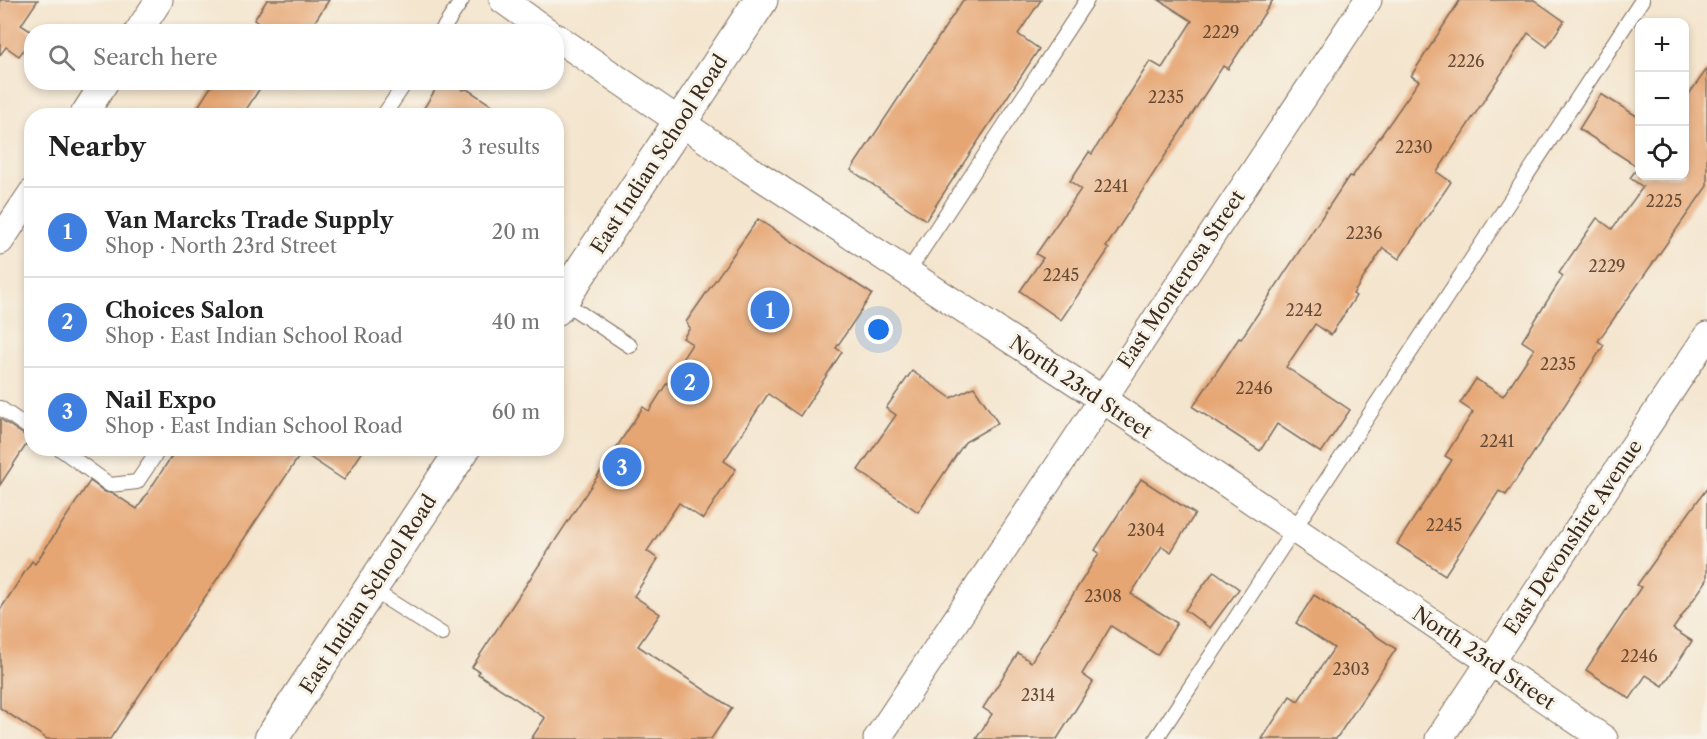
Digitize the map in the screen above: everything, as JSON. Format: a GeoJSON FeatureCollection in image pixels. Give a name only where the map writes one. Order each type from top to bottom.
{"type":"FeatureCollection","features":[{"type":"Feature","properties":{"kind":"main road","name":"East Indian School Road"},"geometry":{"type":"LineString","coordinates":[[564,297],[761,0]]}},
{"type":"Feature","properties":{"kind":"main road","name":"East Indian School Road"},"geometry":{"type":"LineString","coordinates":[[272,739],[459,456]]}},
{"type":"Feature","properties":{"kind":"street"},"geometry":{"type":"LineString","coordinates":[[143,24],[159,0]]}},
{"type":"Feature","properties":{"kind":"street"},"geometry":{"type":"LineString","coordinates":[[503,0],[537,24]]}},
{"type":"Feature","properties":{"kind":"street","name":"East Monterosa Street"},"geometry":{"type":"LineString","coordinates":[[877,739],[1368,0]]}},
{"type":"Feature","properties":{"kind":"street","name":"North 23rd Street"},"geometry":{"type":"LineString","coordinates":[[564,42],[906,273],[1102,399],[1604,739]]}},
{"type":"Feature","properties":{"kind":"street"},"geometry":{"type":"LineString","coordinates":[[88,108],[100,90]]}},
{"type":"Feature","properties":{"kind":"street"},"geometry":{"type":"LineString","coordinates":[[0,241],[24,205]]}},
{"type":"Feature","properties":{"kind":"street","name":"East Devonshire Avenue"},"geometry":{"type":"LineString","coordinates":[[1439,739],[1707,336]]}},
{"type":"Feature","properties":{"kind":"lane"},"geometry":{"type":"LineString","coordinates":[[446,24],[462,0]]}},
{"type":"Feature","properties":{"kind":"lane"},"geometry":{"type":"LineString","coordinates":[[906,273],[1087,0]]}},
{"type":"Feature","properties":{"kind":"lane"},"geometry":{"type":"LineString","coordinates":[[1156,739],[1642,0]]}},
{"type":"Feature","properties":{"kind":"lane"},"geometry":{"type":"LineString","coordinates":[[389,108],[401,90]]}},
{"type":"Feature","properties":{"kind":"lane"},"geometry":{"type":"LineString","coordinates":[[564,308],[630,346]]}},
{"type":"Feature","properties":{"kind":"lane"},"geometry":{"type":"LineString","coordinates":[[0,408],[24,424]]}},
{"type":"Feature","properties":{"kind":"lane"},"geometry":{"type":"LineString","coordinates":[[70,456],[110,485],[137,483],[155,456]]}},
{"type":"Feature","properties":{"kind":"lane"},"geometry":{"type":"LineString","coordinates":[[371,589],[442,634]]}},
{"type":"Feature","properties":{"kind":"building"},"geometry":{"type":"Polygon","coordinates":[[[0,0],[38,0],[21,25],[24,27],[24,49],[19,56],[6,47],[0,55],[0,0]]]}},
{"type":"Feature","properties":{"kind":"building"},"geometry":{"type":"Polygon","coordinates":[[[267,0],[329,0],[313,24],[260,24],[254,20],[267,0]]]}},
{"type":"Feature","properties":{"kind":"building"},"geometry":{"type":"Polygon","coordinates":[[[963,0],[1041,0],[1018,34],[1039,49],[926,220],[851,170],[963,0]]]}},
{"type":"Feature","properties":{"kind":"building"},"geometry":{"type":"Polygon","coordinates":[[[1159,0],[1273,0],[1228,69],[1223,66],[1106,247],[1109,249],[1061,320],[1020,291],[1043,258],[1036,254],[1081,189],[1070,181],[1089,152],[1092,154],[1150,61],[1162,68],[1192,21],[1159,0]]]}},
{"type":"Feature","properties":{"kind":"building"},"geometry":{"type":"Polygon","coordinates":[[[1460,0],[1534,0],[1564,21],[1547,47],[1528,33],[1437,172],[1451,182],[1399,259],[1383,248],[1353,294],[1356,296],[1331,335],[1315,324],[1286,367],[1350,410],[1321,453],[1277,424],[1260,451],[1193,407],[1349,176],[1352,177],[1419,81],[1411,76],[1460,0]]]}},
{"type":"Feature","properties":{"kind":"building"},"geometry":{"type":"Polygon","coordinates":[[[1707,69],[1707,186],[1598,341],[1604,345],[1506,495],[1499,491],[1445,575],[1397,544],[1452,460],[1445,456],[1473,412],[1460,403],[1476,379],[1503,396],[1534,349],[1522,341],[1563,276],[1559,273],[1597,218],[1612,229],[1643,187],[1630,178],[1635,171],[1635,180],[1689,180],[1689,94],[1707,69]]]}},
{"type":"Feature","properties":{"kind":"building"},"geometry":{"type":"Polygon","coordinates":[[[209,90],[259,90],[247,108],[197,108],[209,90]]]}},
{"type":"Feature","properties":{"kind":"building"},"geometry":{"type":"Polygon","coordinates":[[[435,90],[469,90],[496,108],[424,108],[435,90]]]}},
{"type":"Feature","properties":{"kind":"building"},"geometry":{"type":"Polygon","coordinates":[[[1601,94],[1635,115],[1635,165],[1579,129],[1601,94]]]}},
{"type":"Feature","properties":{"kind":"building"},"geometry":{"type":"Polygon","coordinates":[[[758,219],[872,294],[836,348],[842,352],[800,416],[768,394],[724,461],[736,469],[703,519],[679,503],[647,551],[658,559],[634,596],[660,614],[638,646],[732,708],[711,739],[531,739],[545,718],[478,674],[479,671],[472,667],[643,407],[649,411],[692,344],[683,338],[690,328],[686,322],[758,219]]]}},
{"type":"Feature","properties":{"kind":"building"},"geometry":{"type":"Polygon","coordinates":[[[912,371],[951,398],[974,387],[998,423],[965,442],[918,512],[858,470],[896,415],[886,408],[912,371]]]}},
{"type":"Feature","properties":{"kind":"building"},"geometry":{"type":"Polygon","coordinates":[[[0,419],[24,435],[24,448],[0,485],[0,419]]]}},
{"type":"Feature","properties":{"kind":"building"},"geometry":{"type":"Polygon","coordinates":[[[172,456],[299,456],[110,739],[47,739],[0,708],[0,610],[32,561],[35,564],[90,481],[137,509],[172,456]]]}},
{"type":"Feature","properties":{"kind":"building"},"geometry":{"type":"Polygon","coordinates":[[[308,456],[360,456],[344,480],[308,456]]]}},
{"type":"Feature","properties":{"kind":"building"},"geometry":{"type":"Polygon","coordinates":[[[1141,479],[1195,514],[1171,552],[1162,546],[1131,594],[1177,623],[1157,655],[1111,626],[1082,674],[1093,682],[1057,739],[976,739],[992,714],[983,708],[1018,653],[1031,662],[1099,553],[1095,550],[1141,479]]]}},
{"type":"Feature","properties":{"kind":"building"},"geometry":{"type":"Polygon","coordinates":[[[1707,488],[1707,580],[1673,629],[1692,641],[1663,686],[1646,675],[1630,699],[1586,670],[1641,587],[1637,585],[1707,488]]]}},
{"type":"Feature","properties":{"kind":"building"},"geometry":{"type":"Polygon","coordinates":[[[1214,571],[1239,589],[1210,628],[1185,610],[1214,571]]]}},
{"type":"Feature","properties":{"kind":"building"},"geometry":{"type":"Polygon","coordinates":[[[1314,595],[1396,649],[1336,739],[1262,739],[1290,696],[1298,701],[1334,648],[1296,623],[1314,595]]]}},
{"type":"Feature","properties":{"kind":"place","name":"Van Marcks Trade Supply"},"geometry":{"type":"Point","coordinates":[770,310]}},
{"type":"Feature","properties":{"kind":"place","name":"Choices Salon"},"geometry":{"type":"Point","coordinates":[690,382]}},
{"type":"Feature","properties":{"kind":"place","name":"Nail Expo"},"geometry":{"type":"Point","coordinates":[622,467]}}]}
